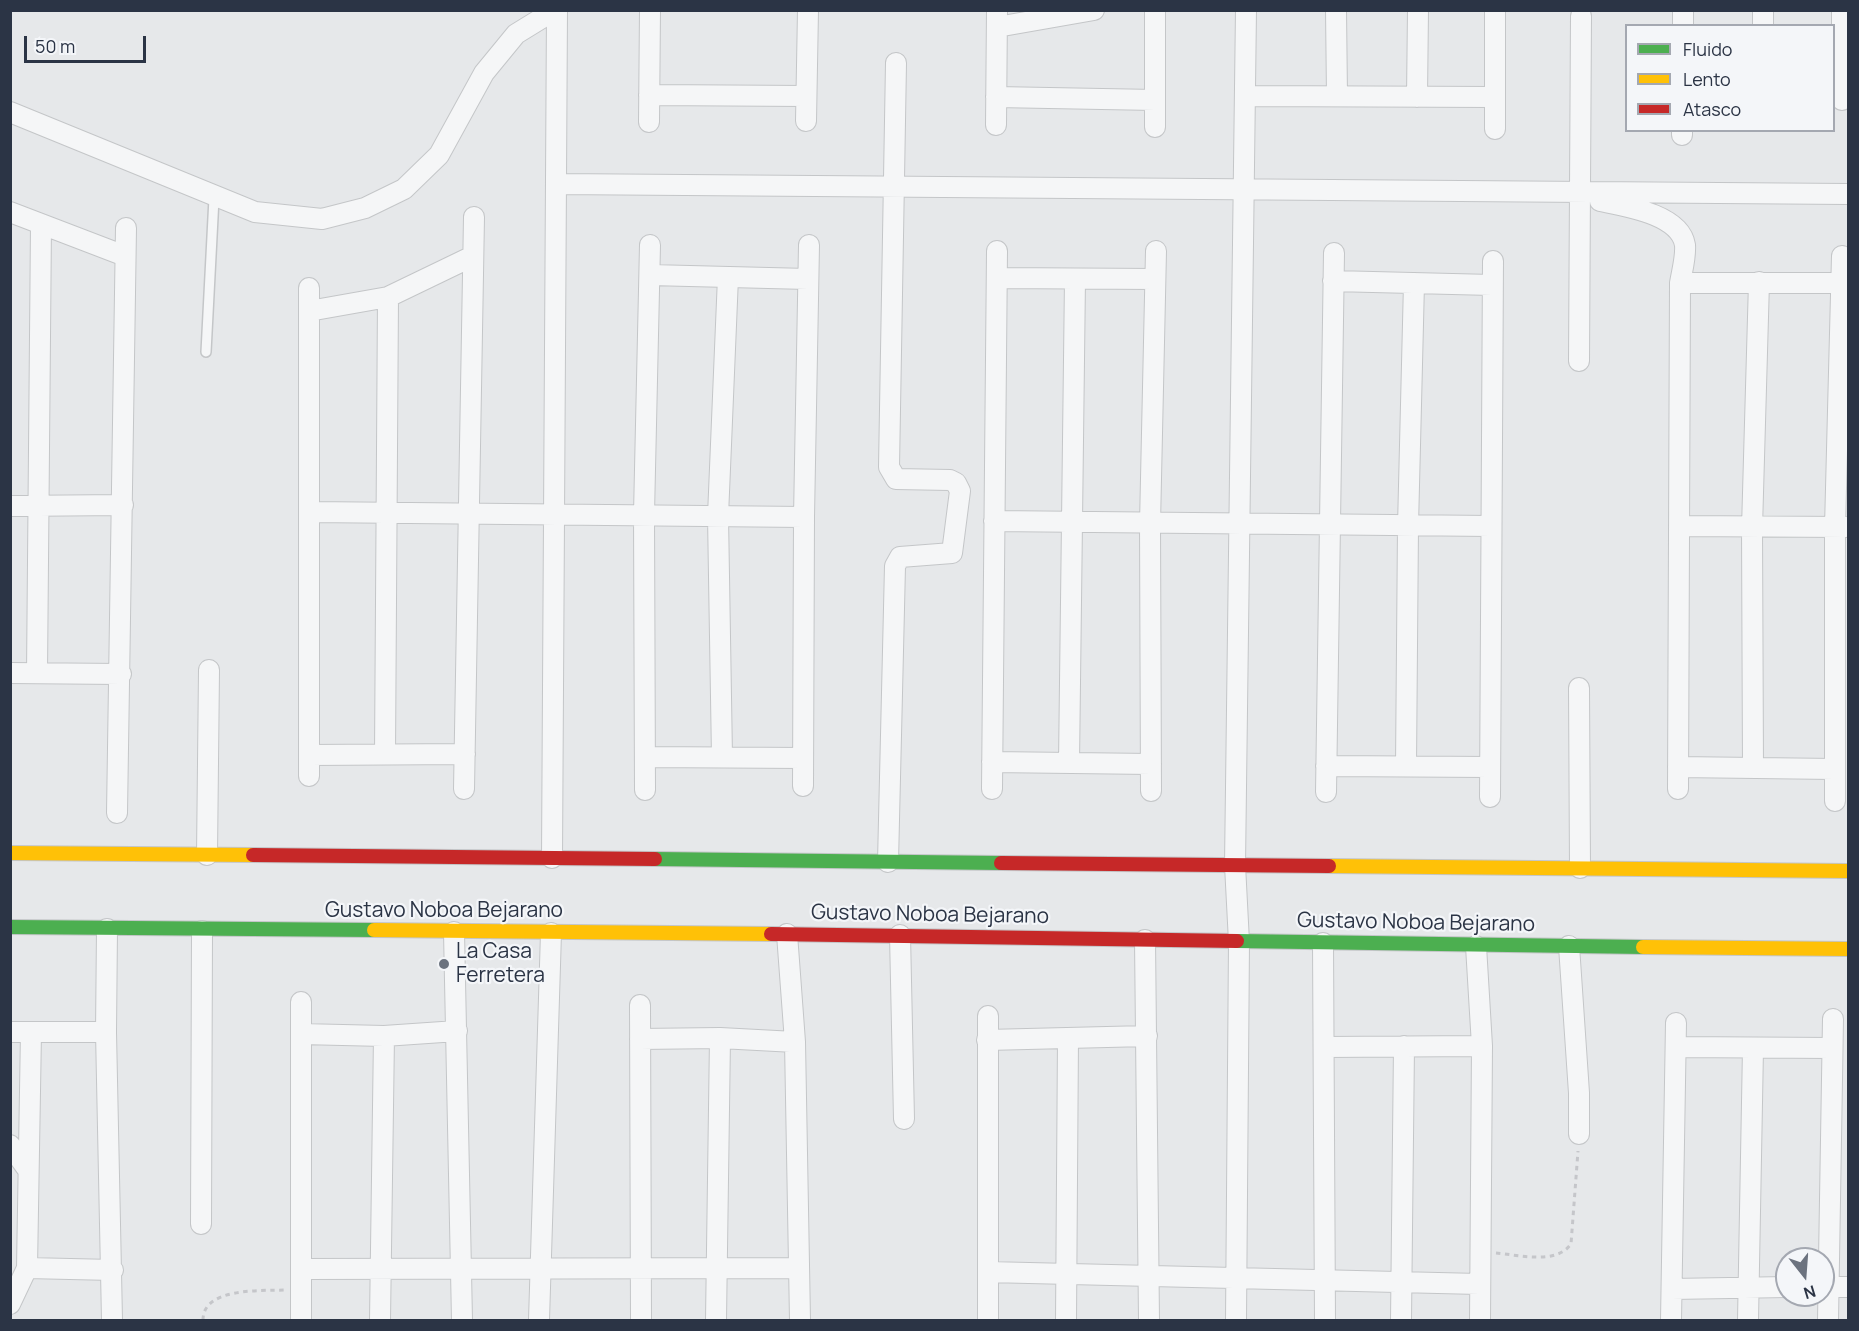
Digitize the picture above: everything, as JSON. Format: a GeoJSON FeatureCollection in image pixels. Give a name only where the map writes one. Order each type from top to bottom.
{"type":"FeatureCollection","features":[{"type":"Feature","properties":{"kind":"street"},"geometry":{"type":"LineString","coordinates":[[552,858],[556,10]]}},
{"type":"Feature","properties":{"kind":"street"},"geometry":{"type":"LineString","coordinates":[[10,112],[214,198],[255,212],[322,219],[365,208],[404,189],[438,155],[484,73],[516,34],[556,10]]}},
{"type":"Feature","properties":{"kind":"street"},"geometry":{"type":"LineString","coordinates":[[649,122],[650,10]]}},
{"type":"Feature","properties":{"kind":"street"},"geometry":{"type":"LineString","coordinates":[[806,121],[808,10]]}},
{"type":"Feature","properties":{"kind":"street"},"geometry":{"type":"LineString","coordinates":[[996,125],[997,19],[1094,10]]}},
{"type":"Feature","properties":{"kind":"street"},"geometry":{"type":"LineString","coordinates":[[1155,10],[1155,127]]}},
{"type":"Feature","properties":{"kind":"street"},"geometry":{"type":"LineString","coordinates":[[1236,1320],[1239,942],[1235,865],[1246,10]]}},
{"type":"Feature","properties":{"kind":"street"},"geometry":{"type":"LineString","coordinates":[[1336,10],[1337,96]]}},
{"type":"Feature","properties":{"kind":"street"},"geometry":{"type":"LineString","coordinates":[[1417,97],[1418,10]]}},
{"type":"Feature","properties":{"kind":"street"},"geometry":{"type":"LineString","coordinates":[[1495,10],[1495,129]]}},
{"type":"Feature","properties":{"kind":"street"},"geometry":{"type":"LineString","coordinates":[[1841,100],[1842,10]]}},
{"type":"Feature","properties":{"kind":"street"},"geometry":{"type":"LineString","coordinates":[[1579,361],[1581,16]]}},
{"type":"Feature","properties":{"kind":"street"},"geometry":{"type":"LineString","coordinates":[[888,862],[895,566],[900,557],[952,553],[960,491],[956,483],[950,480],[896,479],[889,467],[896,63]]}},
{"type":"Feature","properties":{"kind":"street"},"geometry":{"type":"LineString","coordinates":[[649,94],[806,96]]}},
{"type":"Feature","properties":{"kind":"street"},"geometry":{"type":"LineString","coordinates":[[1245,96],[1494,97]]}},
{"type":"Feature","properties":{"kind":"street"},"geometry":{"type":"LineString","coordinates":[[996,97],[1155,100]]}},
{"type":"Feature","properties":{"kind":"street"},"geometry":{"type":"LineString","coordinates":[[556,184],[1244,189],[1580,195],[1848,194]]}},
{"type":"Feature","properties":{"kind":"street"},"geometry":{"type":"LineString","coordinates":[[1580,195],[1628,207],[1671,223],[1680,233],[1685,245],[1680,283],[1678,789]]}},
{"type":"Feature","properties":{"kind":"street"},"geometry":{"type":"LineString","coordinates":[[10,212],[125,256]]}},
{"type":"Feature","properties":{"kind":"street"},"geometry":{"type":"LineString","coordinates":[[464,789],[474,217]]}},
{"type":"Feature","properties":{"kind":"street"},"geometry":{"type":"LineString","coordinates":[[37,673],[41,224]]}},
{"type":"Feature","properties":{"kind":"street"},"geometry":{"type":"LineString","coordinates":[[117,813],[121,674],[126,228]]}},
{"type":"Feature","properties":{"kind":"street"},"geometry":{"type":"LineString","coordinates":[[645,790],[644,514],[650,245]]}},
{"type":"Feature","properties":{"kind":"street"},"geometry":{"type":"LineString","coordinates":[[803,786],[804,517],[809,245]]}},
{"type":"Feature","properties":{"kind":"street"},"geometry":{"type":"LineString","coordinates":[[992,789],[997,251]]}},
{"type":"Feature","properties":{"kind":"street"},"geometry":{"type":"LineString","coordinates":[[1151,791],[1150,524],[1156,251]]}},
{"type":"Feature","properties":{"kind":"street"},"geometry":{"type":"LineString","coordinates":[[1326,792],[1328,525],[1334,253]]}},
{"type":"Feature","properties":{"kind":"street"},"geometry":{"type":"LineString","coordinates":[[309,311],[388,297],[473,256]]}},
{"type":"Feature","properties":{"kind":"street"},"geometry":{"type":"LineString","coordinates":[[1834,801],[1842,527],[1842,256]]}},
{"type":"Feature","properties":{"kind":"street"},"geometry":{"type":"LineString","coordinates":[[1490,797],[1492,261]]}},
{"type":"Feature","properties":{"kind":"street"},"geometry":{"type":"LineString","coordinates":[[650,275],[808,279]]}},
{"type":"Feature","properties":{"kind":"street"},"geometry":{"type":"LineString","coordinates":[[722,757],[718,516],[728,277]]}},
{"type":"Feature","properties":{"kind":"street"},"geometry":{"type":"LineString","coordinates":[[997,278],[1155,279]]}},
{"type":"Feature","properties":{"kind":"street"},"geometry":{"type":"LineString","coordinates":[[1069,763],[1075,279]]}},
{"type":"Feature","properties":{"kind":"street"},"geometry":{"type":"LineString","coordinates":[[1333,282],[1492,285]]}},
{"type":"Feature","properties":{"kind":"street"},"geometry":{"type":"LineString","coordinates":[[1753,768],[1752,528],[1760,282]]}},
{"type":"Feature","properties":{"kind":"street"},"geometry":{"type":"LineString","coordinates":[[1680,283],[1841,283]]}},
{"type":"Feature","properties":{"kind":"street"},"geometry":{"type":"LineString","coordinates":[[1406,766],[1408,526],[1414,284]]}},
{"type":"Feature","properties":{"kind":"street"},"geometry":{"type":"LineString","coordinates":[[309,288],[311,512],[309,776]]}},
{"type":"Feature","properties":{"kind":"street"},"geometry":{"type":"LineString","coordinates":[[385,754],[388,297]]}},
{"type":"Feature","properties":{"kind":"street"},"geometry":{"type":"LineString","coordinates":[[10,506],[123,505]]}},
{"type":"Feature","properties":{"kind":"street"},"geometry":{"type":"LineString","coordinates":[[311,512],[804,517]]}},
{"type":"Feature","properties":{"kind":"street"},"geometry":{"type":"LineString","coordinates":[[994,521],[1491,526]]}},
{"type":"Feature","properties":{"kind":"street"},"geometry":{"type":"LineString","coordinates":[[1679,526],[1842,527]]}},
{"type":"Feature","properties":{"kind":"street"},"geometry":{"type":"LineString","coordinates":[[207,855],[209,670]]}},
{"type":"Feature","properties":{"kind":"street"},"geometry":{"type":"LineString","coordinates":[[10,673],[121,674]]}},
{"type":"Feature","properties":{"kind":"street"},"geometry":{"type":"LineString","coordinates":[[1579,688],[1580,868]]}},
{"type":"Feature","properties":{"kind":"street"},"geometry":{"type":"LineString","coordinates":[[309,755],[465,754]]}},
{"type":"Feature","properties":{"kind":"street"},"geometry":{"type":"LineString","coordinates":[[645,757],[803,758]]}},
{"type":"Feature","properties":{"kind":"street"},"geometry":{"type":"LineString","coordinates":[[992,762],[1151,764]]}},
{"type":"Feature","properties":{"kind":"street"},"geometry":{"type":"LineString","coordinates":[[1326,766],[1490,767]]}},
{"type":"Feature","properties":{"kind":"street"},"geometry":{"type":"LineString","coordinates":[[1678,767],[1834,769]]}},
{"type":"Feature","properties":{"kind":"street"},"geometry":{"type":"LineString","coordinates":[[10,853],[1848,871]]}},
{"type":"Feature","properties":{"kind":"street","name":"Gustavo Noboa Bejarano"},"geometry":{"type":"LineString","coordinates":[[10,927],[202,931],[900,935],[1476,946],[1848,949]]}},
{"type":"Feature","properties":{"kind":"street"},"geometry":{"type":"LineString","coordinates":[[107,929],[106,1032],[113,1270],[112,1320]]}},
{"type":"Feature","properties":{"kind":"street"},"geometry":{"type":"LineString","coordinates":[[201,1224],[202,931]]}},
{"type":"Feature","properties":{"kind":"street"},"geometry":{"type":"LineString","coordinates":[[454,932],[462,1320]]}},
{"type":"Feature","properties":{"kind":"street"},"geometry":{"type":"LineString","coordinates":[[539,1320],[551,933]]}},
{"type":"Feature","properties":{"kind":"street"},"geometry":{"type":"LineString","coordinates":[[788,934],[795,1042],[800,1320]]}},
{"type":"Feature","properties":{"kind":"street"},"geometry":{"type":"LineString","coordinates":[[900,935],[904,1119]]}},
{"type":"Feature","properties":{"kind":"street"},"geometry":{"type":"LineString","coordinates":[[1145,940],[1149,1320]]}},
{"type":"Feature","properties":{"kind":"street"},"geometry":{"type":"LineString","coordinates":[[1323,943],[1325,1320]]}},
{"type":"Feature","properties":{"kind":"street"},"geometry":{"type":"LineString","coordinates":[[1476,946],[1482,1047],[1480,1320]]}},
{"type":"Feature","properties":{"kind":"street"},"geometry":{"type":"LineString","coordinates":[[1569,946],[1579,1093],[1579,1134]]}},
{"type":"Feature","properties":{"kind":"street"},"geometry":{"type":"LineString","coordinates":[[301,1002],[301,1320]]}},
{"type":"Feature","properties":{"kind":"street"},"geometry":{"type":"LineString","coordinates":[[640,1005],[640,1320]]}},
{"type":"Feature","properties":{"kind":"street"},"geometry":{"type":"LineString","coordinates":[[987,1016],[988,1320]]}},
{"type":"Feature","properties":{"kind":"street"},"geometry":{"type":"LineString","coordinates":[[1827,1247],[1833,1019]]}},
{"type":"Feature","properties":{"kind":"street"},"geometry":{"type":"LineString","coordinates":[[1671,1320],[1676,1023]]}},
{"type":"Feature","properties":{"kind":"street"},"geometry":{"type":"LineString","coordinates":[[301,1034],[384,1036],[457,1031]]}},
{"type":"Feature","properties":{"kind":"street"},"geometry":{"type":"LineString","coordinates":[[10,1032],[106,1032]]}},
{"type":"Feature","properties":{"kind":"street"},"geometry":{"type":"LineString","coordinates":[[10,1304],[27,1268],[31,1032]]}},
{"type":"Feature","properties":{"kind":"street"},"geometry":{"type":"LineString","coordinates":[[380,1320],[384,1036]]}},
{"type":"Feature","properties":{"kind":"street"},"geometry":{"type":"LineString","coordinates":[[987,1040],[1147,1036]]}},
{"type":"Feature","properties":{"kind":"street"},"geometry":{"type":"LineString","coordinates":[[640,1039],[720,1038],[795,1042]]}},
{"type":"Feature","properties":{"kind":"street"},"geometry":{"type":"LineString","coordinates":[[716,1320],[720,1038]]}},
{"type":"Feature","properties":{"kind":"street"},"geometry":{"type":"LineString","coordinates":[[1066,1320],[1068,1038]]}},
{"type":"Feature","properties":{"kind":"street"},"geometry":{"type":"LineString","coordinates":[[1325,1047],[1482,1047]]}},
{"type":"Feature","properties":{"kind":"street"},"geometry":{"type":"LineString","coordinates":[[1401,1320],[1404,1047]]}},
{"type":"Feature","properties":{"kind":"street"},"geometry":{"type":"LineString","coordinates":[[1676,1047],[1832,1048]]}},
{"type":"Feature","properties":{"kind":"street"},"geometry":{"type":"LineString","coordinates":[[1748,1320],[1753,1048]]}},
{"type":"Feature","properties":{"kind":"street"},"geometry":{"type":"LineString","coordinates":[[10,1145],[28,1170]]}},
{"type":"Feature","properties":{"kind":"street"},"geometry":{"type":"LineString","coordinates":[[27,1268],[113,1270]]}},
{"type":"Feature","properties":{"kind":"street"},"geometry":{"type":"LineString","coordinates":[[301,1279],[380,1270],[799,1268]]}},
{"type":"Feature","properties":{"kind":"street"},"geometry":{"type":"LineString","coordinates":[[988,1272],[1148,1274],[1236,1279],[1479,1284]]}},
{"type":"Feature","properties":{"kind":"street"},"geometry":{"type":"LineString","coordinates":[[1672,1288],[1775,1287]]}},
{"type":"Feature","properties":{"kind":"street"},"geometry":{"type":"LineString","coordinates":[[10,1314],[18,1320]]}},
{"type":"Feature","properties":{"kind":"lane"},"geometry":{"type":"LineString","coordinates":[[206,352],[214,198]]}},
{"type":"Feature","properties":{"kind":"path"},"geometry":{"type":"LineString","coordinates":[[1481,1252],[1555,1257],[1566,1251],[1571,1244],[1579,1134]]}},
{"type":"Feature","properties":{"kind":"path"},"geometry":{"type":"LineString","coordinates":[[203,1320],[203,1313],[211,1304],[231,1293],[301,1279]]}},
{"type":"Feature","properties":{"kind":"traffic: fast"},"geometry":{"type":"LineString","coordinates":[[655,859],[1001,863]]}},
{"type":"Feature","properties":{"kind":"traffic: fast"},"geometry":{"type":"LineString","coordinates":[[10,927],[374,930]]}},
{"type":"Feature","properties":{"kind":"traffic: fast"},"geometry":{"type":"LineString","coordinates":[[1237,941],[1643,947]]}},
{"type":"Feature","properties":{"kind":"traffic: slow"},"geometry":{"type":"LineString","coordinates":[[10,853],[253,855]]}},
{"type":"Feature","properties":{"kind":"traffic: slow"},"geometry":{"type":"LineString","coordinates":[[1329,866],[1848,871]]}},
{"type":"Feature","properties":{"kind":"traffic: slow"},"geometry":{"type":"LineString","coordinates":[[374,930],[771,934]]}},
{"type":"Feature","properties":{"kind":"traffic: slow"},"geometry":{"type":"LineString","coordinates":[[1643,947],[1848,949]]}},
{"type":"Feature","properties":{"kind":"traffic: jam"},"geometry":{"type":"LineString","coordinates":[[253,855],[655,859]]}},
{"type":"Feature","properties":{"kind":"traffic: jam"},"geometry":{"type":"LineString","coordinates":[[1001,863],[1329,866]]}},
{"type":"Feature","properties":{"kind":"traffic: jam"},"geometry":{"type":"LineString","coordinates":[[771,934],[1237,941]]}},
{"type":"Feature","properties":{"kind":"place","name":"La Casa Ferretera"},"geometry":{"type":"Point","coordinates":[444,964]}}]}
